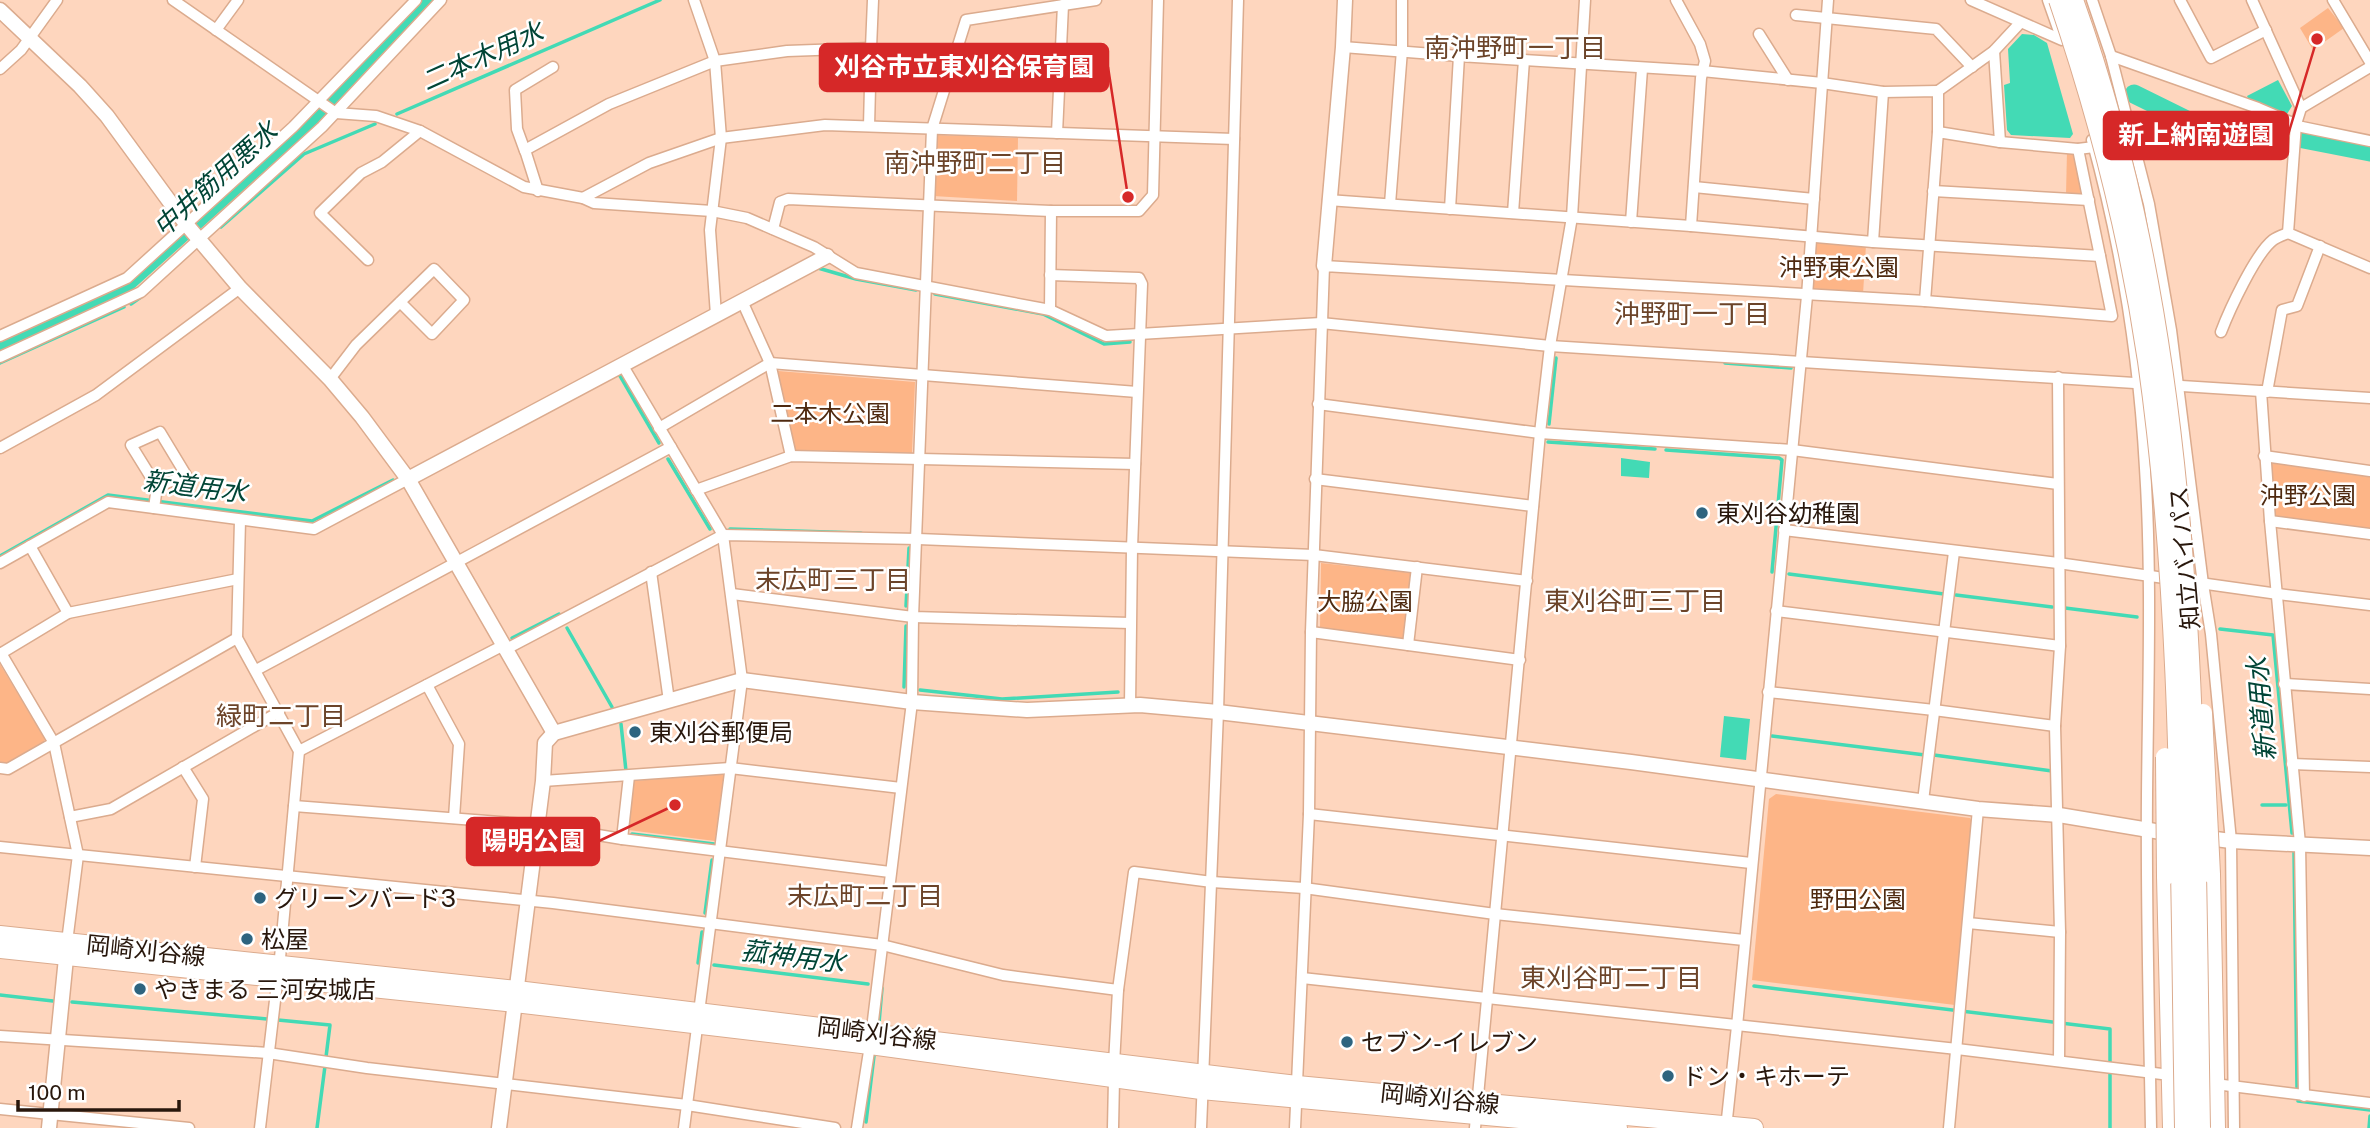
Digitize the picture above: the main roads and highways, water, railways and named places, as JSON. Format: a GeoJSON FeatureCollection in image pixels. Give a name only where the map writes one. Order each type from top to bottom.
{"type":"FeatureCollection","features":[{"type":"Feature","properties":{"kind":"main road","name":"知立バイパス"},"geometry":{"type":"LineString","coordinates":[[2058,0],[2103,147],[2126,245],[2147,360],[2161,487],[2173,653],[2184,1128]]}},
{"type":"Feature","properties":{"kind":"main road","name":"知立バイパス"},"geometry":{"type":"LineString","coordinates":[[2074,0],[2119,143],[2143,243],[2173,432],[2191,651],[2201,1128]]}},
{"type":"Feature","properties":{"kind":"main road"},"geometry":{"type":"LineString","coordinates":[[2191,651],[2201,681],[2225,1086],[2216,1128]]}},
{"type":"Feature","properties":{"kind":"main road"},"geometry":{"type":"LineString","coordinates":[[2172,1128],[2165,683],[2173,653]]}},
{"type":"Feature","properties":{"kind":"main road","name":"岡崎刈谷線"},"geometry":{"type":"LineString","coordinates":[[0,935],[67,949],[516,997],[1476,1115],[1618,1128]]}},
{"type":"Feature","properties":{"kind":"main road","name":"岡崎刈谷線"},"geometry":{"type":"LineString","coordinates":[[0,949],[67,949]]}},
{"type":"Feature","properties":{"kind":"main road","name":"岡崎刈谷線"},"geometry":{"type":"LineString","coordinates":[[1476,1115],[1754,1128]]}},
{"type":"Feature","properties":{"kind":"water"},"geometry":{"type":"Polygon","coordinates":[[[2022,34],[2034,35],[2047,43],[2073,134],[2070,138],[2011,135],[2007,130],[2004,85],[2010,83],[2008,49],[2022,34]]]}},
{"type":"Feature","properties":{"kind":"water"},"geometry":{"type":"Polygon","coordinates":[[[2278,80],[2292,106],[2287,114],[2247,96],[2278,80]]]}},
{"type":"Feature","properties":{"kind":"water"},"geometry":{"type":"Polygon","coordinates":[[[1621,458],[1650,462],[1649,478],[1621,476],[1621,458]]]}},
{"type":"Feature","properties":{"kind":"water"},"geometry":{"type":"Polygon","coordinates":[[[1724,716],[1750,719],[1746,760],[1720,757],[1724,716]]]}},
{"type":"Feature","properties":{"kind":"waterway","name":"中井筋用悪水"},"geometry":{"type":"LineString","coordinates":[[0,347],[127,288],[322,113],[427,0]]}},
{"type":"Feature","properties":{"kind":"waterway","name":"二本木用水"},"geometry":{"type":"LineString","coordinates":[[397,114],[660,0]]}},
{"type":"Feature","properties":{"kind":"waterway"},"geometry":{"type":"LineString","coordinates":[[2134,94],[2205,129],[2288,136],[2370,152]]}},
{"type":"Feature","properties":{"kind":"waterway","name":"二本木用水"},"geometry":{"type":"LineString","coordinates":[[221,227],[304,154],[375,124]]}},
{"type":"Feature","properties":{"kind":"waterway","name":"新道用水"},"geometry":{"type":"LineString","coordinates":[[818,268],[856,279],[916,290]]}},
{"type":"Feature","properties":{"kind":"waterway","name":"新道用水"},"geometry":{"type":"LineString","coordinates":[[935,294],[1043,314],[1104,344],[1130,342]]}},
{"type":"Feature","properties":{"kind":"waterway","name":"二本木用水"},"geometry":{"type":"LineString","coordinates":[[131,304],[141,297]]}},
{"type":"Feature","properties":{"kind":"waterway","name":"二本木用水"},"geometry":{"type":"LineString","coordinates":[[0,363],[124,307]]}},
{"type":"Feature","properties":{"kind":"waterway","name":"新道用水"},"geometry":{"type":"LineString","coordinates":[[1549,424],[1556,358]]}},
{"type":"Feature","properties":{"kind":"waterway"},"geometry":{"type":"LineString","coordinates":[[1725,363],[1791,368]]}},
{"type":"Feature","properties":{"kind":"waterway"},"geometry":{"type":"LineString","coordinates":[[619,374],[659,443]]}},
{"type":"Feature","properties":{"kind":"waterway","name":"新道用水"},"geometry":{"type":"LineString","coordinates":[[1548,442],[1655,449]]}},
{"type":"Feature","properties":{"kind":"waterway","name":"新道用水"},"geometry":{"type":"LineString","coordinates":[[1666,450],[1782,460],[1772,572]]}},
{"type":"Feature","properties":{"kind":"waterway"},"geometry":{"type":"LineString","coordinates":[[668,459],[710,529]]}},
{"type":"Feature","properties":{"kind":"waterway","name":"新道用水"},"geometry":{"type":"LineString","coordinates":[[0,556],[108,495],[312,521],[393,480]]}},
{"type":"Feature","properties":{"kind":"waterway"},"geometry":{"type":"LineString","coordinates":[[730,529],[861,533]]}},
{"type":"Feature","properties":{"kind":"waterway"},"geometry":{"type":"LineString","coordinates":[[906,606],[909,548]]}},
{"type":"Feature","properties":{"kind":"waterway","name":"新道用水"},"geometry":{"type":"LineString","coordinates":[[1789,574],[1944,594]]}},
{"type":"Feature","properties":{"kind":"waterway","name":"新道用水"},"geometry":{"type":"LineString","coordinates":[[1956,595],[2052,607]]}},
{"type":"Feature","properties":{"kind":"waterway","name":"新道用水"},"geometry":{"type":"LineString","coordinates":[[2065,608],[2137,617]]}},
{"type":"Feature","properties":{"kind":"waterway","name":"菰神用水"},"geometry":{"type":"LineString","coordinates":[[512,638],[559,614]]}},
{"type":"Feature","properties":{"kind":"waterway"},"geometry":{"type":"LineString","coordinates":[[904,687],[906,626]]}},
{"type":"Feature","properties":{"kind":"waterway","name":"菰神用水"},"geometry":{"type":"LineString","coordinates":[[567,628],[612,707]]}},
{"type":"Feature","properties":{"kind":"waterway","name":"新道用水"},"geometry":{"type":"LineString","coordinates":[[2220,629],[2273,635],[2292,833]]}},
{"type":"Feature","properties":{"kind":"waterway"},"geometry":{"type":"LineString","coordinates":[[920,690],[1002,699],[1118,692]]}},
{"type":"Feature","properties":{"kind":"waterway","name":"菰神用水"},"geometry":{"type":"LineString","coordinates":[[621,724],[626,771]]}},
{"type":"Feature","properties":{"kind":"waterway"},"geometry":{"type":"LineString","coordinates":[[1772,736],[1925,755]]}},
{"type":"Feature","properties":{"kind":"waterway"},"geometry":{"type":"LineString","coordinates":[[1934,755],[2052,771]]}},
{"type":"Feature","properties":{"kind":"waterway"},"geometry":{"type":"LineString","coordinates":[[2262,805],[2286,805]]}},
{"type":"Feature","properties":{"kind":"waterway","name":"菰神用水"},"geometry":{"type":"LineString","coordinates":[[632,834],[714,844]]}},
{"type":"Feature","properties":{"kind":"waterway","name":"新道用水"},"geometry":{"type":"LineString","coordinates":[[2294,851],[2297,1089]]}},
{"type":"Feature","properties":{"kind":"waterway","name":"菰神用水"},"geometry":{"type":"LineString","coordinates":[[705,913],[712,860]]}},
{"type":"Feature","properties":{"kind":"waterway","name":"菰神用水"},"geometry":{"type":"LineString","coordinates":[[698,963],[702,932]]}},
{"type":"Feature","properties":{"kind":"waterway","name":"菰神用水"},"geometry":{"type":"LineString","coordinates":[[714,965],[868,984]]}},
{"type":"Feature","properties":{"kind":"waterway"},"geometry":{"type":"LineString","coordinates":[[1754,986],[2110,1029],[2110,1128]]}},
{"type":"Feature","properties":{"kind":"waterway","name":"菰神用水"},"geometry":{"type":"LineString","coordinates":[[879,1023],[882,988]]}},
{"type":"Feature","properties":{"kind":"waterway"},"geometry":{"type":"LineString","coordinates":[[0,995],[53,1001]]}},
{"type":"Feature","properties":{"kind":"waterway"},"geometry":{"type":"LineString","coordinates":[[72,1002],[267,1019]]}},
{"type":"Feature","properties":{"kind":"waterway"},"geometry":{"type":"LineString","coordinates":[[278,1020],[330,1025],[326,1057]]}},
{"type":"Feature","properties":{"kind":"waterway","name":"菰神用水"},"geometry":{"type":"LineString","coordinates":[[866,1122],[874,1056]]}},
{"type":"Feature","properties":{"kind":"waterway"},"geometry":{"type":"LineString","coordinates":[[317,1128],[325,1066]]}},
{"type":"Feature","properties":{"kind":"waterway","name":"新道用水"},"geometry":{"type":"LineString","coordinates":[[2298,1101],[2370,1110]]}},
{"type":"Feature","properties":{"kind":"waterway","name":"新道用水"},"geometry":{"type":"LineString","coordinates":[[2369,1128],[2370,1116]]}},
{"type":"Feature","properties":{"kind":"place","name":"新上納南遊園"},"geometry":{"type":"Point","coordinates":[2317,39]}},
{"type":"Feature","properties":{"kind":"place","name":"刈谷市立東刈谷保育園"},"geometry":{"type":"Point","coordinates":[1128,197]}},
{"type":"Feature","properties":{"kind":"place","name":"東刈谷幼稚園"},"geometry":{"type":"Point","coordinates":[1702,513]}},
{"type":"Feature","properties":{"kind":"place","name":"東刈谷郵便局"},"geometry":{"type":"Point","coordinates":[635,732]}},
{"type":"Feature","properties":{"kind":"place","name":"陽明公園"},"geometry":{"type":"Point","coordinates":[675,805]}},
{"type":"Feature","properties":{"kind":"place","name":"グリーンバード3"},"geometry":{"type":"Point","coordinates":[260,898]}},
{"type":"Feature","properties":{"kind":"place","name":"松屋"},"geometry":{"type":"Point","coordinates":[247,939]}},
{"type":"Feature","properties":{"kind":"place","name":"やきまる 三河安城店"},"geometry":{"type":"Point","coordinates":[140,989]}},
{"type":"Feature","properties":{"kind":"place","name":"セブン-イレブン"},"geometry":{"type":"Point","coordinates":[1347,1042]}},
{"type":"Feature","properties":{"kind":"place","name":"ドン・キホーテ"},"geometry":{"type":"Point","coordinates":[1668,1076]}},
{"type":"Feature","properties":{"kind":"district","name":"南沖野町一丁目"},"geometry":{"type":"Point","coordinates":[1515,47]}},
{"type":"Feature","properties":{"kind":"district","name":"南沖野町二丁目"},"geometry":{"type":"Point","coordinates":[975,162]}},
{"type":"Feature","properties":{"kind":"district","name":"沖野町一丁目"},"geometry":{"type":"Point","coordinates":[1692,313]}},
{"type":"Feature","properties":{"kind":"district","name":"末広町三丁目"},"geometry":{"type":"Point","coordinates":[833,579]}},
{"type":"Feature","properties":{"kind":"district","name":"東刈谷町三丁目"},"geometry":{"type":"Point","coordinates":[1635,600]}},
{"type":"Feature","properties":{"kind":"district","name":"緑町二丁目"},"geometry":{"type":"Point","coordinates":[281,715]}},
{"type":"Feature","properties":{"kind":"district","name":"末広町二丁目"},"geometry":{"type":"Point","coordinates":[865,895]}},
{"type":"Feature","properties":{"kind":"district","name":"東刈谷町二丁目"},"geometry":{"type":"Point","coordinates":[1611,977]}},
{"type":"Feature","properties":{"kind":"park label","name":"沖野東公園"},"geometry":{"type":"Point","coordinates":[1839,267]}},
{"type":"Feature","properties":{"kind":"park label","name":"二本木公園"},"geometry":{"type":"Point","coordinates":[830,413]}},
{"type":"Feature","properties":{"kind":"park label","name":"沖野公園"},"geometry":{"type":"Point","coordinates":[2308,495]}},
{"type":"Feature","properties":{"kind":"park label","name":"大脇公園"},"geometry":{"type":"Point","coordinates":[1365,601]}},
{"type":"Feature","properties":{"kind":"park label","name":"野田公園"},"geometry":{"type":"Point","coordinates":[1858,899]}}]}
